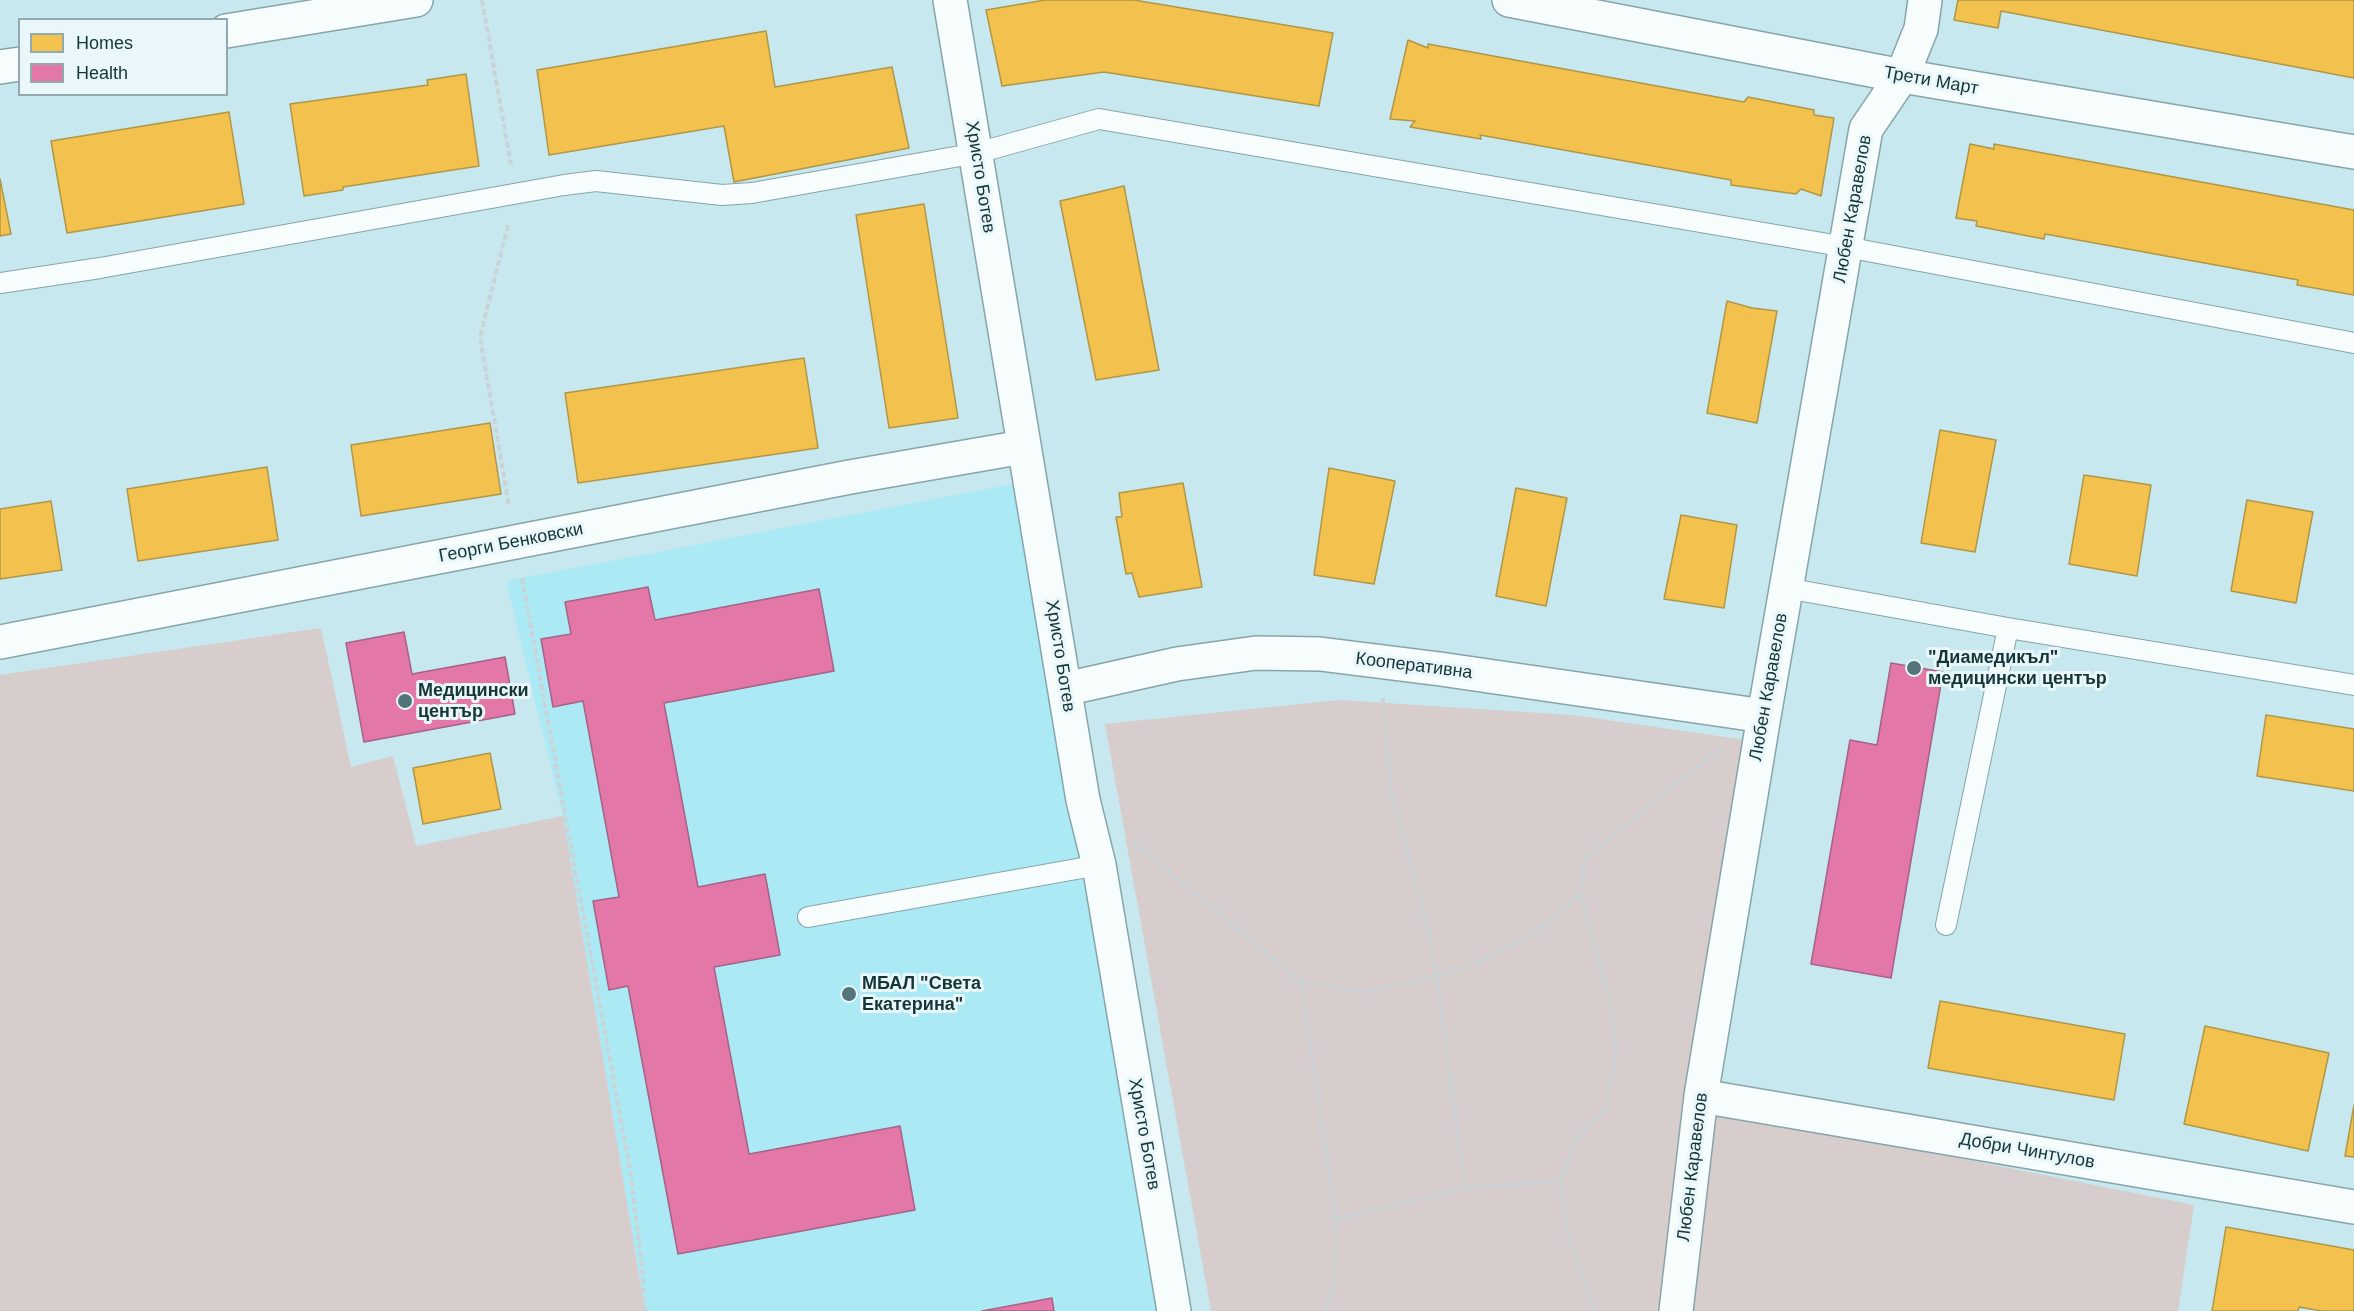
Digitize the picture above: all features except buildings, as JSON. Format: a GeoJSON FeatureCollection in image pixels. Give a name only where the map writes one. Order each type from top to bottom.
{"type":"FeatureCollection","features":[{"type":"Feature","properties":{"kind":"street"},"geometry":{"type":"LineString","coordinates":[[228,31],[416,0]]}},
{"type":"Feature","properties":{"kind":"street","name":"Христо Ботев"},"geometry":{"type":"LineString","coordinates":[[950,0],[1083,800],[1099,865],[1174,1311]]}},
{"type":"Feature","properties":{"kind":"street","name":"Трети Март"},"geometry":{"type":"LineString","coordinates":[[1509,0],[1902,76],[2354,152]]}},
{"type":"Feature","properties":{"kind":"street","name":"Любен Каравелов"},"geometry":{"type":"LineString","coordinates":[[1676,1311],[1701,1096],[1764,716],[1866,129],[1902,76],[1921,29],[1925,0]]}},
{"type":"Feature","properties":{"kind":"street"},"geometry":{"type":"LineString","coordinates":[[0,67],[18,64]]}},
{"type":"Feature","properties":{"kind":"street","name":"Георги Бенковски"},"geometry":{"type":"LineString","coordinates":[[0,642],[850,477],[1023,447]]}},
{"type":"Feature","properties":{"kind":"street","name":"Кооперативна"},"geometry":{"type":"LineString","coordinates":[[1065,689],[1177,664],[1256,653],[1320,654],[1764,716]]}},
{"type":"Feature","properties":{"kind":"street","name":"Добри Чинтулов"},"geometry":{"type":"LineString","coordinates":[[1701,1096],[2354,1207]]}},
{"type":"Feature","properties":{"kind":"lane"},"geometry":{"type":"LineString","coordinates":[[0,283],[100,268],[516,192],[596,181],[722,195],[752,193],[976,153],[1099,119],[1846,247],[2354,343]]}},
{"type":"Feature","properties":{"kind":"lane"},"geometry":{"type":"LineString","coordinates":[[1786,588],[2008,628],[2354,685]]}},
{"type":"Feature","properties":{"kind":"lane"},"geometry":{"type":"LineString","coordinates":[[1946,925],[2008,628]]}},
{"type":"Feature","properties":{"kind":"lane"},"geometry":{"type":"LineString","coordinates":[[808,917],[1099,865]]}},
{"type":"Feature","properties":{"kind":"path"},"geometry":{"type":"LineString","coordinates":[[482,0],[516,192],[480,337],[515,542],[631,1175],[645,1311]]}},
{"type":"Feature","properties":{"kind":"path"},"geometry":{"type":"LineString","coordinates":[[1379,662],[1391,791],[1426,924],[1437,976],[1465,1188]]}},
{"type":"Feature","properties":{"kind":"path"},"geometry":{"type":"LineString","coordinates":[[1594,1311],[1566,1228],[1560,1181],[1575,1141],[1606,1108],[1616,1052],[1609,997],[1580,894],[1586,859],[1656,800],[1764,716]]}},
{"type":"Feature","properties":{"kind":"path"},"geometry":{"type":"LineString","coordinates":[[1129,838],[1301,982],[1363,992],[1437,976],[1482,961],[1538,930],[1580,894]]}},
{"type":"Feature","properties":{"kind":"path"},"geometry":{"type":"LineString","coordinates":[[1301,982],[1336,1219],[1334,1287],[1324,1311]]}},
{"type":"Feature","properties":{"kind":"path"},"geometry":{"type":"LineString","coordinates":[[1336,1219],[1465,1188],[1560,1181]]}},
{"type":"Feature","properties":{"kind":"shaded area","name":"МБАЛ \"Света Екатерина\""},"geometry":{"type":"Polygon","coordinates":[[[1018,483],[1163,1311],[645,1311],[563,816],[506,581],[1018,483]]]}},
{"type":"Feature","properties":{"kind":"shaded area"},"geometry":{"type":"Polygon","coordinates":[[[321,628],[351,767],[393,756],[416,846],[563,816],[645,1311],[0,1311],[0,675],[321,628]]]}},
{"type":"Feature","properties":{"kind":"shaded area"},"geometry":{"type":"Polygon","coordinates":[[[1339,700],[1572,715],[1746,740],[1683,1103],[2194,1205],[2178,1311],[1211,1311],[1105,724],[1339,700]]]}},
{"type":"Feature","properties":{"kind":"place","name":"\"Диамедикъл\" медицински център"},"geometry":{"type":"Point","coordinates":[1914,668]}},
{"type":"Feature","properties":{"kind":"place","name":"Медицински център"},"geometry":{"type":"Point","coordinates":[405,701]}},
{"type":"Feature","properties":{"kind":"place","name":"МБАЛ \"Света Екатерина\""},"geometry":{"type":"Point","coordinates":[849,994]}}]}
